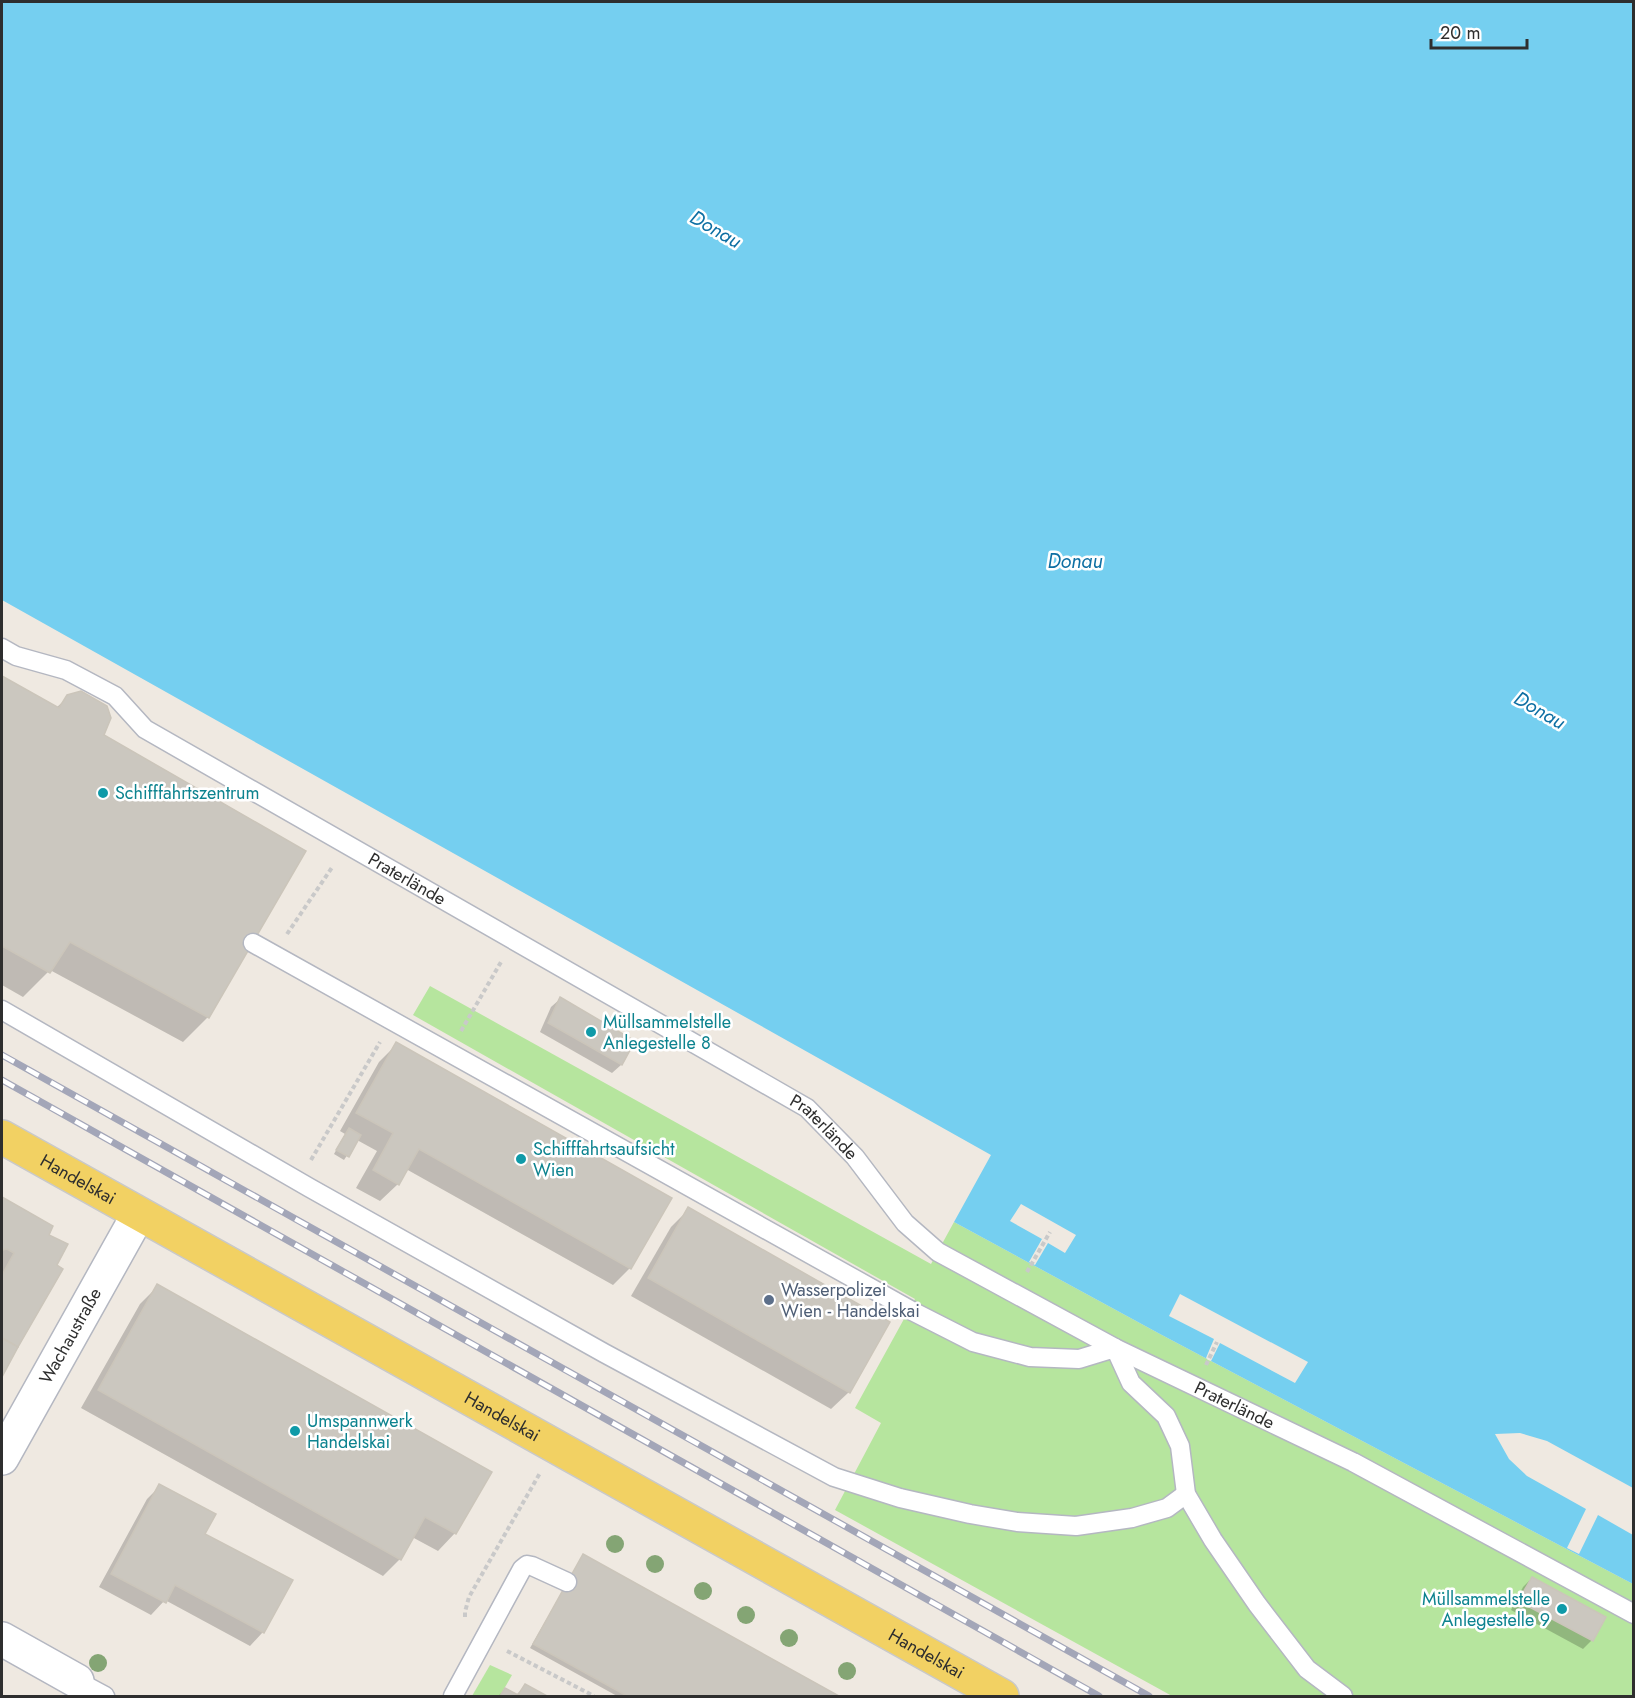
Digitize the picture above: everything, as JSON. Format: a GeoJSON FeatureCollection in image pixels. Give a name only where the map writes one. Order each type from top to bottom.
{"type":"FeatureCollection","features":[{"type":"Feature","properties":{"kind":"main road","name":"Handelskai"},"geometry":{"type":"LineString","coordinates":[[2,1137],[1002,1696]]}},
{"type":"Feature","properties":{"kind":"street","name":"Wachaustraße"},"geometry":{"type":"LineString","coordinates":[[2,1458],[138,1215]]}},
{"type":"Feature","properties":{"kind":"street"},"geometry":{"type":"LineString","coordinates":[[2,1639],[76,1681]]}},
{"type":"Feature","properties":{"kind":"lane","name":"Praterlände"},"geometry":{"type":"LineString","coordinates":[[2,648],[16,656],[66,670],[115,696],[145,729],[807,1108],[855,1157],[905,1223],[938,1252],[1115,1348],[1353,1462],[1634,1614]]}},
{"type":"Feature","properties":{"kind":"lane"},"geometry":{"type":"LineString","coordinates":[[253,943],[912,1311],[973,1342],[1030,1357],[1079,1359],[1115,1348],[1131,1383],[1166,1416],[1180,1446],[1186,1494],[1213,1540],[1257,1604],[1307,1669],[1342,1696]]}},
{"type":"Feature","properties":{"kind":"lane"},"geometry":{"type":"LineString","coordinates":[[2,1010],[299,1182],[604,1353],[834,1477],[900,1498],[970,1514],[1017,1522],[1076,1526],[1132,1518],[1167,1508],[1186,1494]]}},
{"type":"Feature","properties":{"kind":"lane"},"geometry":{"type":"LineString","coordinates":[[453,1696],[525,1567],[532,1566],[567,1582]]}},
{"type":"Feature","properties":{"kind":"lane"},"geometry":{"type":"LineString","coordinates":[[76,1681],[105,1696]]}},
{"type":"Feature","properties":{"kind":"path"},"geometry":{"type":"LineString","coordinates":[[273,954],[347,845]]}},
{"type":"Feature","properties":{"kind":"path"},"geometry":{"type":"LineString","coordinates":[[448,1052],[514,940]]}},
{"type":"Feature","properties":{"kind":"path"},"geometry":{"type":"LineString","coordinates":[[299,1182],[393,1021]]}},
{"type":"Feature","properties":{"kind":"path"},"geometry":{"type":"LineString","coordinates":[[1014,1294],[1050,1232]]}},
{"type":"Feature","properties":{"kind":"path"},"geometry":{"type":"LineString","coordinates":[[555,1447],[469,1597],[465,1612],[466,1623],[483,1639],[594,1696]]}},
{"type":"Feature","properties":{"kind":"green space"},"geometry":{"type":"Polygon","coordinates":[[[430,986],[931,1264],[954,1222],[1160,1334],[1633,1584],[1633,1696],[1172,1696],[835,1510],[881,1423],[855,1408],[915,1299],[413,1015],[430,986]]]}},
{"type":"Feature","properties":{"kind":"green space"},"geometry":{"type":"Polygon","coordinates":[[[490,1665],[512,1675],[500,1696],[472,1696],[490,1665]]]}},
{"type":"Feature","properties":{"kind":"water","name":"Donau"},"geometry":{"type":"Polygon","coordinates":[[[2,2],[1633,2],[1633,1584],[1160,1334],[954,1222],[991,1155],[2,600],[2,2]]]}},
{"type":"Feature","properties":{"kind":"pier"},"geometry":{"type":"Polygon","coordinates":[[[1021,1204],[1076,1235],[1065,1253],[1048,1243],[1035,1265],[1029,1262],[1042,1239],[1010,1221],[1021,1204]]]}},
{"type":"Feature","properties":{"kind":"pier"},"geometry":{"type":"Polygon","coordinates":[[[1180,1294],[1308,1362],[1295,1383],[1220,1343],[1211,1361],[1208,1360],[1206,1358],[1214,1339],[1169,1316],[1180,1294]]]}},
{"type":"Feature","properties":{"kind":"pier"},"geometry":{"type":"Polygon","coordinates":[[[1520,1433],[1547,1441],[1633,1488],[1633,1535],[1598,1515],[1579,1554],[1567,1548],[1586,1509],[1527,1476],[1509,1459],[1495,1434],[1520,1433]]]}},
{"type":"Feature","properties":{"kind":"building","name":"Schifffahrtszentrum"},"geometry":{"type":"Polygon","coordinates":[[[2,676],[59,708],[67,695],[81,691],[107,706],[111,718],[104,735],[306,851],[209,1018],[70,942],[50,973],[2,946],[2,676]]]}},
{"type":"Feature","properties":{"kind":"building","name":"Müllsammelstelle Anlegestelle 8"},"geometry":{"type":"Polygon","coordinates":[[[560,997],[635,1041],[622,1065],[548,1023],[560,997]]]}},
{"type":"Feature","properties":{"kind":"building","name":"Schifffahrtsaufsicht Wien"},"geometry":{"type":"Polygon","coordinates":[[[396,1042],[672,1198],[631,1269],[419,1149],[399,1185],[373,1170],[393,1133],[356,1113],[396,1042]]]}},
{"type":"Feature","properties":{"kind":"building"},"geometry":{"type":"Polygon","coordinates":[[[349,1128],[361,1135],[349,1157],[336,1150],[349,1128]]]}},
{"type":"Feature","properties":{"kind":"building"},"geometry":{"type":"Polygon","coordinates":[[[2,1197],[53,1226],[49,1235],[68,1244],[57,1265],[63,1269],[18,1347],[2,1338],[2,1275],[14,1253],[7,1249],[2,1250],[2,1197]]]}},
{"type":"Feature","properties":{"kind":"building","name":"Wasserpolizei Wien - Handelskai"},"geometry":{"type":"Polygon","coordinates":[[[688,1207],[890,1322],[850,1393],[648,1278],[688,1207]]]}},
{"type":"Feature","properties":{"kind":"building","name":"Umspannwerk Handelskai"},"geometry":{"type":"Polygon","coordinates":[[[157,1284],[492,1472],[456,1534],[425,1517],[401,1560],[98,1390],[157,1284]]]}},
{"type":"Feature","properties":{"kind":"building"},"geometry":{"type":"Polygon","coordinates":[[[2,1338],[18,1347],[2,1377],[2,1338]]]}},
{"type":"Feature","properties":{"kind":"building"},"geometry":{"type":"Polygon","coordinates":[[[159,1484],[216,1514],[205,1534],[293,1580],[264,1633],[175,1585],[166,1603],[111,1574],[159,1484]]]}},
{"type":"Feature","properties":{"kind":"building"},"geometry":{"type":"Polygon","coordinates":[[[583,1554],[839,1696],[627,1696],[533,1644],[583,1554]]]}},
{"type":"Feature","properties":{"kind":"building","name":"Müllsammelstelle Anlegestelle 9"},"geometry":{"type":"Polygon","coordinates":[[[1532,1577],[1606,1617],[1593,1641],[1518,1601],[1532,1577]]]}},
{"type":"Feature","properties":{"kind":"building"},"geometry":{"type":"Polygon","coordinates":[[[525,1684],[547,1696],[500,1696],[505,1688],[518,1695],[525,1684]]]}},
{"type":"Feature","properties":{"kind":"railway"},"geometry":{"type":"LineString","coordinates":[[2,1055],[1149,1696]]}},
{"type":"Feature","properties":{"kind":"railway"},"geometry":{"type":"LineString","coordinates":[[2,1080],[1099,1696]]}},
{"type":"Feature","properties":{"kind":"place","name":"Schifffahrtszentrum"},"geometry":{"type":"Point","coordinates":[103,793]}},
{"type":"Feature","properties":{"kind":"place","name":"Müllsammelstelle Anlegestelle 8"},"geometry":{"type":"Point","coordinates":[591,1032]}},
{"type":"Feature","properties":{"kind":"place","name":"Schifffahrtsaufsicht Wien"},"geometry":{"type":"Point","coordinates":[521,1159]}},
{"type":"Feature","properties":{"kind":"place","name":"Wasserpolizei Wien - Handelskai"},"geometry":{"type":"Point","coordinates":[769,1300]}},
{"type":"Feature","properties":{"kind":"place","name":"Umspannwerk Handelskai"},"geometry":{"type":"Point","coordinates":[295,1431]}},
{"type":"Feature","properties":{"kind":"place","name":"Müllsammelstelle Anlegestelle 9"},"geometry":{"type":"Point","coordinates":[1562,1609]}}]}
